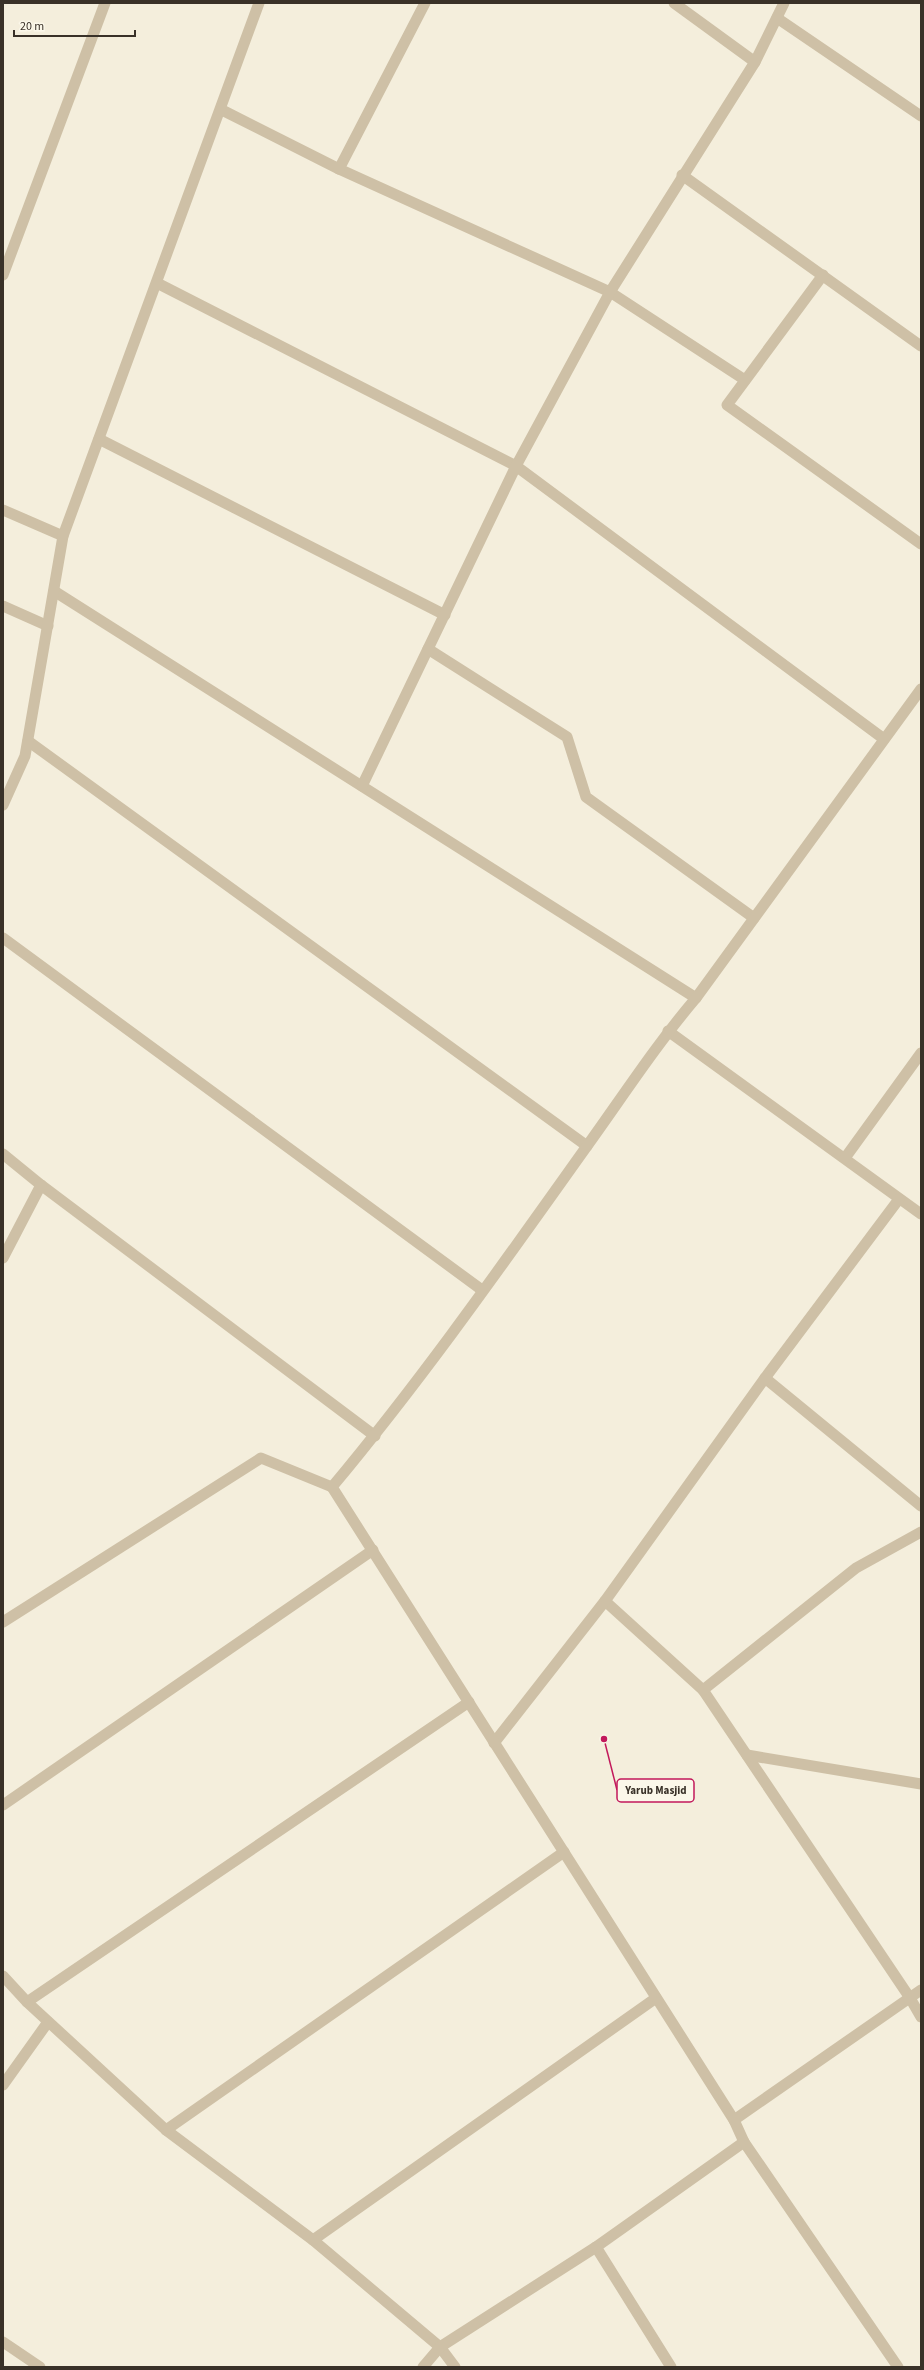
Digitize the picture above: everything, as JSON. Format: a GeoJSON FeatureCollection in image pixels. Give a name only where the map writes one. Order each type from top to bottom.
{"type":"FeatureCollection","features":[{"type":"Feature","properties":{"kind":"street"},"geometry":{"type":"LineString","coordinates":[[3,275],[105,3]]}},
{"type":"Feature","properties":{"kind":"street"},"geometry":{"type":"LineString","coordinates":[[3,805],[25,756],[63,536],[222,110],[259,3]]}},
{"type":"Feature","properties":{"kind":"street"},"geometry":{"type":"LineString","coordinates":[[339,169],[425,3]]}},
{"type":"Feature","properties":{"kind":"street"},"geometry":{"type":"LineString","coordinates":[[674,3],[755,62]]}},
{"type":"Feature","properties":{"kind":"street"},"geometry":{"type":"LineString","coordinates":[[362,786],[445,615],[479,540],[516,466],[610,292],[682,175],[755,62],[784,3]]}},
{"type":"Feature","properties":{"kind":"street"},"geometry":{"type":"LineString","coordinates":[[777,18],[921,116]]}},
{"type":"Feature","properties":{"kind":"street"},"geometry":{"type":"LineString","coordinates":[[222,110],[339,169],[610,292],[745,380]]}},
{"type":"Feature","properties":{"kind":"street"},"geometry":{"type":"LineString","coordinates":[[682,175],[921,345]]}},
{"type":"Feature","properties":{"kind":"street"},"geometry":{"type":"LineString","coordinates":[[823,275],[727,405],[921,544]]}},
{"type":"Feature","properties":{"kind":"street"},"geometry":{"type":"LineString","coordinates":[[157,283],[516,466],[884,739]]}},
{"type":"Feature","properties":{"kind":"street"},"geometry":{"type":"LineString","coordinates":[[99,439],[445,615]]}},
{"type":"Feature","properties":{"kind":"street"},"geometry":{"type":"LineString","coordinates":[[3,510],[63,536]]}},
{"type":"Feature","properties":{"kind":"street"},"geometry":{"type":"LineString","coordinates":[[54,591],[696,998]]}},
{"type":"Feature","properties":{"kind":"street"},"geometry":{"type":"LineString","coordinates":[[3,606],[48,626]]}},
{"type":"Feature","properties":{"kind":"street"},"geometry":{"type":"LineString","coordinates":[[428,649],[567,737],[586,797],[754,918]]}},
{"type":"Feature","properties":{"kind":"street"},"geometry":{"type":"LineString","coordinates":[[332,1488],[375,1436],[587,1146],[668,1031],[696,998],[921,689]]}},
{"type":"Feature","properties":{"kind":"street"},"geometry":{"type":"LineString","coordinates":[[28,741],[587,1146]]}},
{"type":"Feature","properties":{"kind":"street"},"geometry":{"type":"LineString","coordinates":[[3,938],[482,1290]]}},
{"type":"Feature","properties":{"kind":"street"},"geometry":{"type":"LineString","coordinates":[[668,1031],[921,1214]]}},
{"type":"Feature","properties":{"kind":"street"},"geometry":{"type":"LineString","coordinates":[[845,1158],[921,1053]]}},
{"type":"Feature","properties":{"kind":"street"},"geometry":{"type":"LineString","coordinates":[[3,1154],[41,1185],[375,1436]]}},
{"type":"Feature","properties":{"kind":"street"},"geometry":{"type":"LineString","coordinates":[[3,1258],[41,1185]]}},
{"type":"Feature","properties":{"kind":"street"},"geometry":{"type":"LineString","coordinates":[[494,1743],[605,1601],[765,1378],[899,1199]]}},
{"type":"Feature","properties":{"kind":"street"},"geometry":{"type":"LineString","coordinates":[[765,1378],[921,1506]]}},
{"type":"Feature","properties":{"kind":"street"},"geometry":{"type":"LineString","coordinates":[[3,1622],[261,1458],[332,1488],[373,1550],[734,2120],[744,2142],[898,2367]]}},
{"type":"Feature","properties":{"kind":"street"},"geometry":{"type":"LineString","coordinates":[[703,1690],[856,1568],[921,1532]]}},
{"type":"Feature","properties":{"kind":"street"},"geometry":{"type":"LineString","coordinates":[[3,1805],[373,1550]]}},
{"type":"Feature","properties":{"kind":"street"},"geometry":{"type":"LineString","coordinates":[[605,1601],[703,1690],[910,1998],[921,2017]]}},
{"type":"Feature","properties":{"kind":"street"},"geometry":{"type":"LineString","coordinates":[[27,2002],[469,1702]]}},
{"type":"Feature","properties":{"kind":"street"},"geometry":{"type":"LineString","coordinates":[[747,1755],[921,1784]]}},
{"type":"Feature","properties":{"kind":"street"},"geometry":{"type":"LineString","coordinates":[[166,2130],[564,1852]]}},
{"type":"Feature","properties":{"kind":"street"},"geometry":{"type":"LineString","coordinates":[[3,1976],[48,2022],[166,2130],[313,2240],[440,2347],[454,2367]]}},
{"type":"Feature","properties":{"kind":"street"},"geometry":{"type":"LineString","coordinates":[[734,2120],[921,1990]]}},
{"type":"Feature","properties":{"kind":"street"},"geometry":{"type":"LineString","coordinates":[[313,2240],[656,1998]]}},
{"type":"Feature","properties":{"kind":"street"},"geometry":{"type":"LineString","coordinates":[[3,2085],[48,2022]]}},
{"type":"Feature","properties":{"kind":"street"},"geometry":{"type":"LineString","coordinates":[[423,2367],[440,2347],[596,2247],[744,2142]]}},
{"type":"Feature","properties":{"kind":"street"},"geometry":{"type":"LineString","coordinates":[[596,2247],[672,2367]]}},
{"type":"Feature","properties":{"kind":"street"},"geometry":{"type":"LineString","coordinates":[[3,2342],[35,2366]]}},
{"type":"Feature","properties":{"kind":"place","name":"Yarub Masjid"},"geometry":{"type":"Point","coordinates":[604,1739]}}]}
